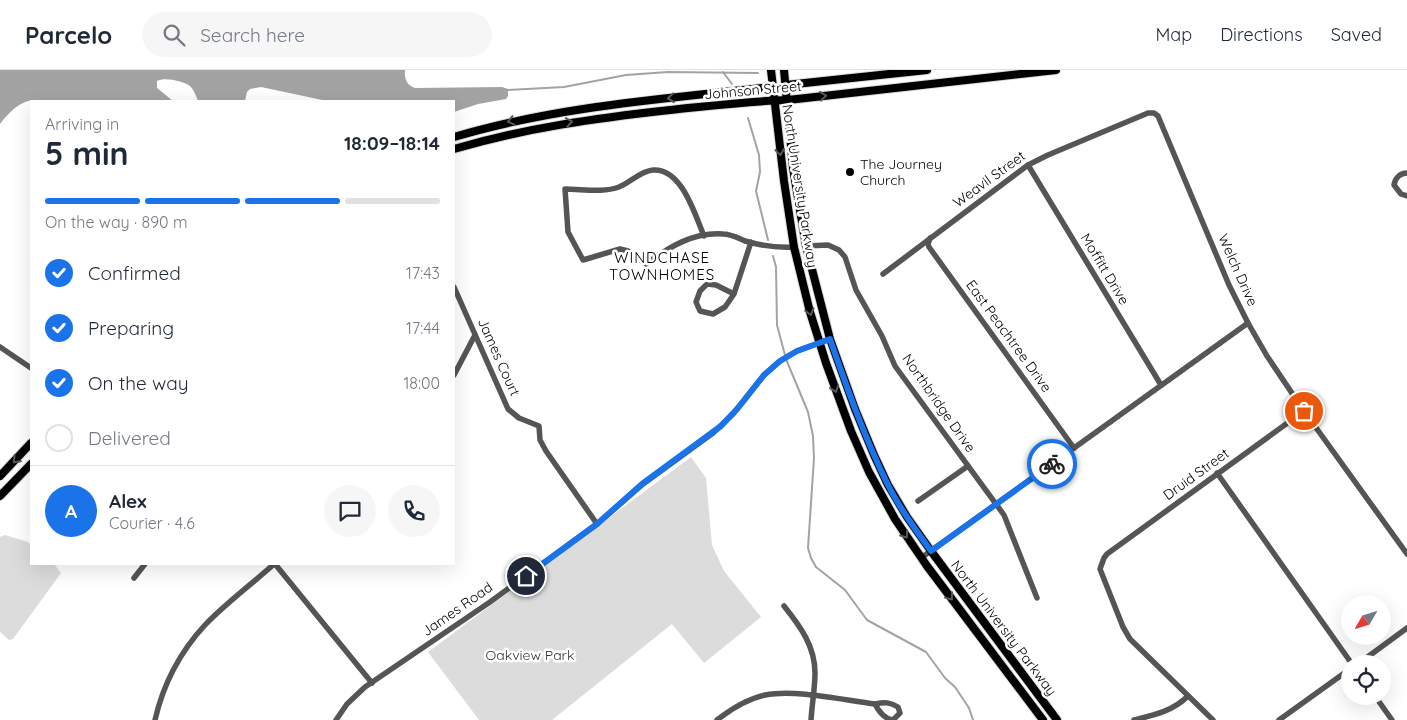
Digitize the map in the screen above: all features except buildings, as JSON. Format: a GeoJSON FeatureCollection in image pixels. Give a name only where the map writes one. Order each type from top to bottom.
{"type":"FeatureCollection","features":[{"type":"Feature","properties":{"kind":"main road","name":"North University Parkway"},"geometry":{"type":"LineString","coordinates":[[771,70],[794,247],[820,343],[836,393],[869,472],[895,519],[922,558],[1043,720]]}},
{"type":"Feature","properties":{"kind":"main road","name":"North University Parkway"},"geometry":{"type":"LineString","coordinates":[[784,70],[793,168],[806,246],[830,339],[855,408],[884,477],[907,516],[1057,720]]}},
{"type":"Feature","properties":{"kind":"main road","name":"Johnson Street"},"geometry":{"type":"LineString","coordinates":[[786,85],[927,70]]}},
{"type":"Feature","properties":{"kind":"main road","name":"Johnson Street"},"geometry":{"type":"LineString","coordinates":[[455,149],[505,135],[577,121],[1056,70]]}},
{"type":"Feature","properties":{"kind":"main road","name":"Johnson Street"},"geometry":{"type":"LineString","coordinates":[[455,137],[530,117],[586,108],[772,87]]}},
{"type":"Feature","properties":{"kind":"main road"},"geometry":{"type":"LineString","coordinates":[[0,476],[30,444]]}},
{"type":"Feature","properties":{"kind":"main road"},"geometry":{"type":"LineString","coordinates":[[0,496],[30,465]]}},
{"type":"Feature","properties":{"kind":"street","name":"Johnson Street"},"geometry":{"type":"LineString","coordinates":[[772,87],[786,85]]}},
{"type":"Feature","properties":{"kind":"street","name":"Weavil Street"},"geometry":{"type":"LineString","coordinates":[[882,274],[1028,165],[1148,113]]}},
{"type":"Feature","properties":{"kind":"street","name":"Welch Drive"},"geometry":{"type":"LineString","coordinates":[[1148,113],[1154,113],[1158,116],[1229,285],[1267,356],[1304,411],[1407,554]]}},
{"type":"Feature","properties":{"kind":"street","name":"Moffitt Drive"},"geometry":{"type":"LineString","coordinates":[[1028,165],[1161,386]]}},
{"type":"Feature","properties":{"kind":"street"},"geometry":{"type":"LineString","coordinates":[[704,236],[684,189],[666,173],[653,170],[640,175],[620,187],[608,190],[566,188],[568,232],[583,260],[620,249],[628,251],[646,264],[683,240],[723,234],[768,247],[794,247]]}},
{"type":"Feature","properties":{"kind":"street"},"geometry":{"type":"LineString","coordinates":[[1407,173],[1398,176],[1394,181],[1394,185],[1401,194],[1407,196]]}},
{"type":"Feature","properties":{"kind":"street","name":"East Peachtree Drive"},"geometry":{"type":"LineString","coordinates":[[930,238],[928,247],[1074,448]]}},
{"type":"Feature","properties":{"kind":"street"},"geometry":{"type":"LineString","coordinates":[[734,294],[716,285],[708,284],[700,291],[696,302],[700,311],[713,314],[725,307],[734,294],[751,242]]}},
{"type":"Feature","properties":{"kind":"street","name":"Northbridge Drive"},"geometry":{"type":"LineString","coordinates":[[806,246],[828,245],[839,250],[845,257],[856,290],[882,336],[895,366],[1004,515],[1037,598]]}},
{"type":"Feature","properties":{"kind":"street","name":"James Court"},"geometry":{"type":"LineString","coordinates":[[455,289],[508,409],[519,418],[539,426],[540,440],[546,451],[597,524]]}},
{"type":"Feature","properties":{"kind":"street"},"geometry":{"type":"LineString","coordinates":[[922,558],[1248,323]]}},
{"type":"Feature","properties":{"kind":"street"},"geometry":{"type":"LineString","coordinates":[[455,373],[475,335]]}},
{"type":"Feature","properties":{"kind":"street","name":"James Road"},"geometry":{"type":"LineString","coordinates":[[336,720],[347,704],[372,683],[490,602],[597,524],[642,484],[721,426],[764,375],[776,364],[790,354],[830,339]]}},
{"type":"Feature","properties":{"kind":"street"},"geometry":{"type":"LineString","coordinates":[[0,347],[30,367]]}},
{"type":"Feature","properties":{"kind":"street","name":"Druid Street"},"geometry":{"type":"LineString","coordinates":[[1188,696],[1130,639],[1123,627],[1100,570],[1104,558],[1217,473],[1304,411]]}},
{"type":"Feature","properties":{"kind":"street"},"geometry":{"type":"LineString","coordinates":[[918,501],[968,466]]}},
{"type":"Feature","properties":{"kind":"street"},"geometry":{"type":"LineString","coordinates":[[1217,473],[1346,655]]}},
{"type":"Feature","properties":{"kind":"street"},"geometry":{"type":"LineString","coordinates":[[134,578],[144,565]]}},
{"type":"Feature","properties":{"kind":"street"},"geometry":{"type":"LineString","coordinates":[[155,720],[165,688],[186,649],[205,625],[273,565]]}},
{"type":"Feature","properties":{"kind":"street"},"geometry":{"type":"LineString","coordinates":[[275,565],[372,683]]}},
{"type":"Feature","properties":{"kind":"street"},"geometry":{"type":"LineString","coordinates":[[784,606],[805,635],[812,652],[816,671],[812,695],[811,720]]}},
{"type":"Feature","properties":{"kind":"street"},"geometry":{"type":"LineString","coordinates":[[1370,655],[1407,628]]}},
{"type":"Feature","properties":{"kind":"street"},"geometry":{"type":"LineString","coordinates":[[1279,720],[1341,675]]}},
{"type":"Feature","properties":{"kind":"street"},"geometry":{"type":"LineString","coordinates":[[717,720],[743,703],[765,695],[803,694],[876,704],[886,702],[898,707],[900,713],[893,720],[887,719],[880,713],[876,704]]}},
{"type":"Feature","properties":{"kind":"street"},"geometry":{"type":"LineString","coordinates":[[1134,720],[1166,711],[1179,704],[1188,696],[1213,720]]}},
{"type":"Feature","properties":{"kind":"street"},"geometry":{"type":"LineString","coordinates":[[1382,705],[1392,720]]}},
{"type":"Feature","properties":{"kind":"green space","name":"Oakview Park"},"geometry":{"type":"Polygon","coordinates":[[[691,457],[706,478],[712,545],[724,571],[761,617],[704,663],[672,624],[552,720],[479,720],[428,652],[691,457]]]}},
{"type":"Feature","properties":{"kind":"green space"},"geometry":{"type":"Polygon","coordinates":[[[5,535],[28,542],[30,544],[30,565],[55,565],[61,573],[13,639],[9,640],[0,632],[0,537],[5,535]]]}},
{"type":"Feature","properties":{"kind":"shaded area"},"geometry":{"type":"Polygon","coordinates":[[[0,70],[405,70],[407,81],[415,88],[502,87],[508,89],[506,99],[478,104],[455,112],[455,100],[322,100],[261,87],[250,89],[247,92],[245,100],[198,100],[194,91],[187,84],[164,79],[157,81],[157,88],[172,100],[30,100],[13,109],[0,124],[0,70]]]}},
{"type":"Feature","properties":{"kind":"waterway"},"geometry":{"type":"LineString","coordinates":[[506,90],[564,87],[626,75],[668,72],[758,73]]}},
{"type":"Feature","properties":{"kind":"waterway"},"geometry":{"type":"LineString","coordinates":[[723,72],[732,84]]}},
{"type":"Feature","properties":{"kind":"waterway"},"geometry":{"type":"LineString","coordinates":[[748,118],[759,155],[760,172],[756,191],[768,240]]}},
{"type":"Feature","properties":{"kind":"waterway"},"geometry":{"type":"LineString","coordinates":[[773,256],[776,267],[777,325],[786,359],[808,412],[813,436],[814,458],[808,548],[811,558],[816,567],[845,590],[867,620],[926,652],[945,678],[955,687],[969,708],[973,720]]}},
{"type":"Feature","properties":{"kind":"way so far"},"geometry":{"type":"LineString","coordinates":[[1052,464],[1248,323],[1267,356],[1304,411]]}},
{"type":"Feature","properties":{"kind":"place","name":"The Journey Church"},"geometry":{"type":"Point","coordinates":[850,172]}},
{"type":"Feature","properties":{"kind":"district","name":"WINDCHASE TOWNHOMES"},"geometry":{"type":"Point","coordinates":[662,266]}},
{"type":"Feature","properties":{"kind":"route"},"geometry":{"type":"LineString","coordinates":[[526,576],[597,524],[642,484],[713,433],[738,408],[771,368],[790,354],[830,339],[855,408],[888,485],[931,551],[1052,464]]}}]}
